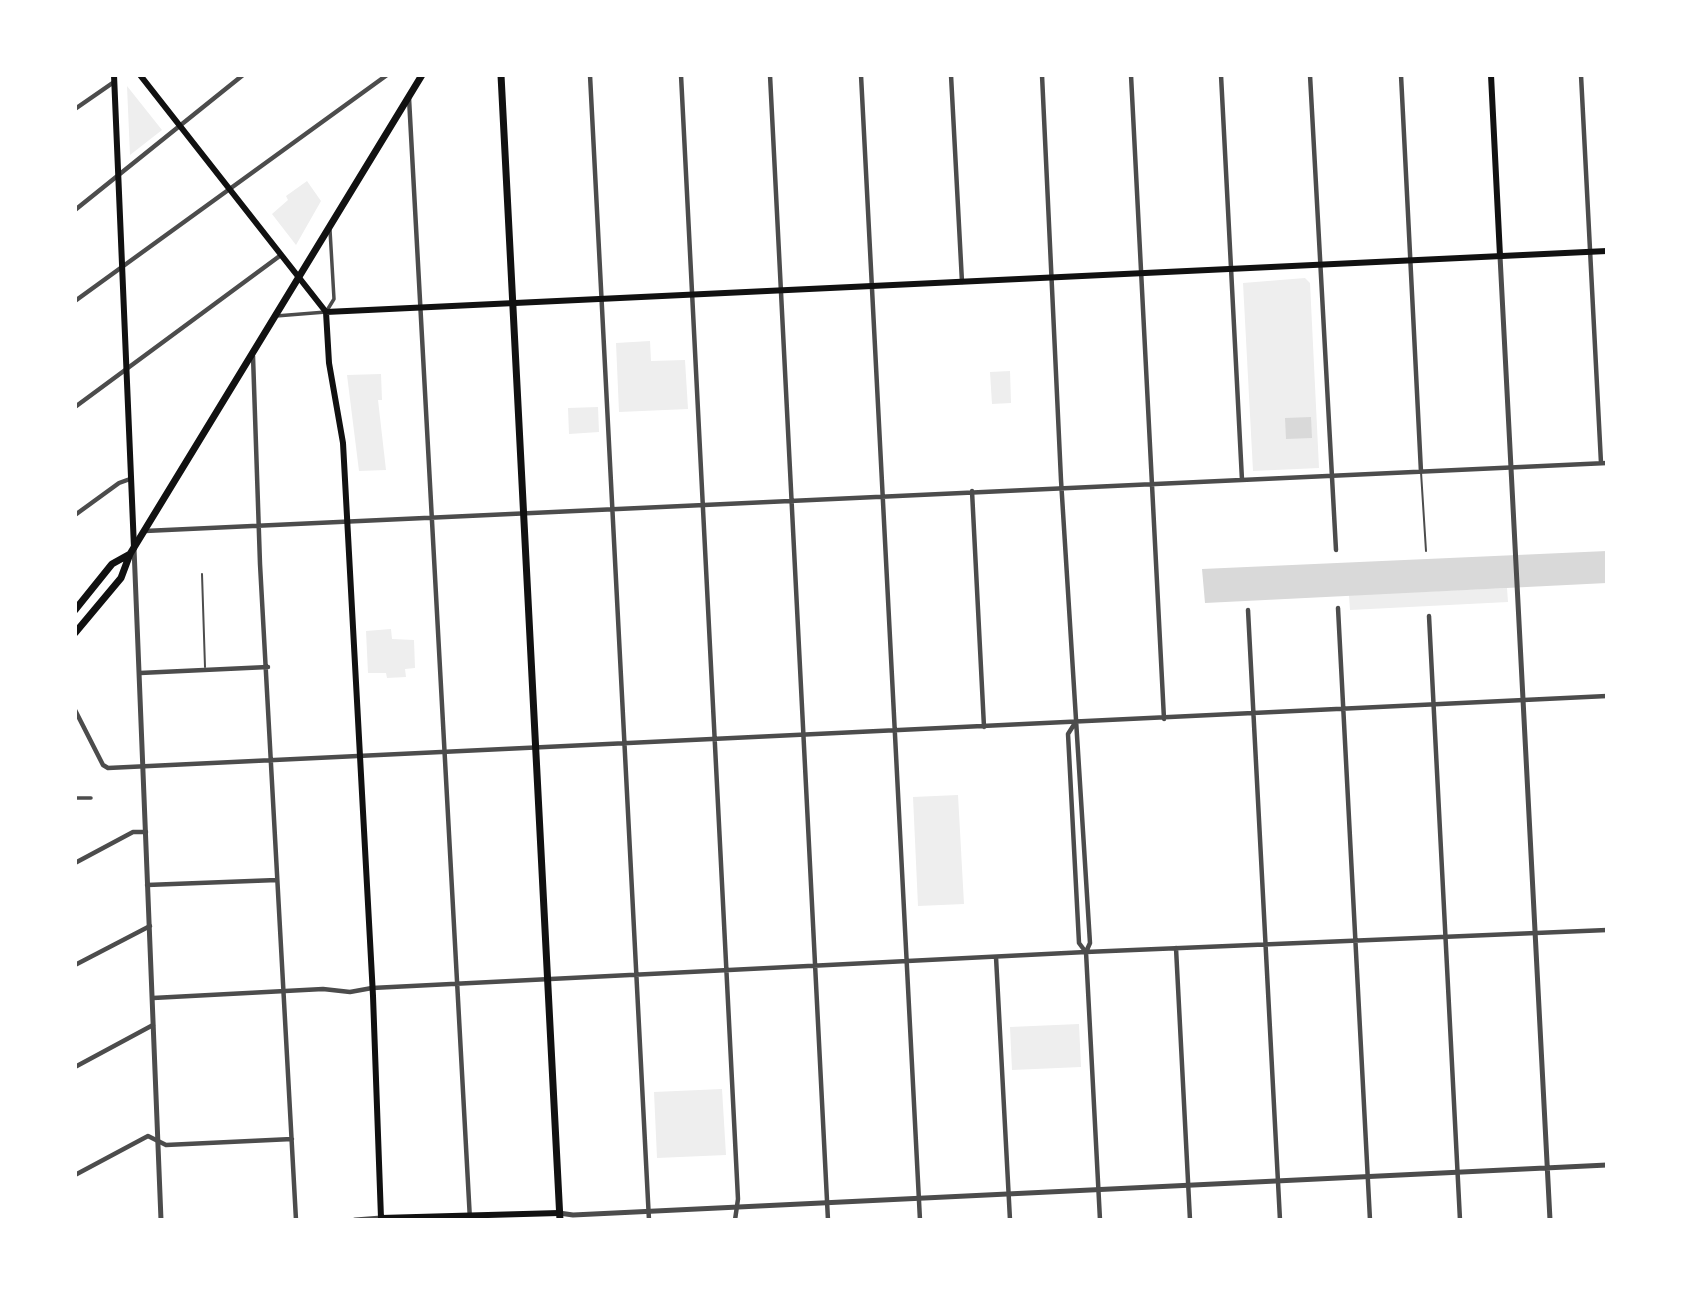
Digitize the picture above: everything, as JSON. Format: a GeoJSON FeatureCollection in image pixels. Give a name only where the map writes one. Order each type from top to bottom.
{"type":"FeatureCollection","features":[{"type":"Feature","properties":{"kind":"main road"},"geometry":{"type":"LineString","coordinates":[[140,75],[326,312],[330,363],[343,443],[372,988],[381,1219],[560,1216],[500,75]]}},
{"type":"Feature","properties":{"kind":"main road"},"geometry":{"type":"LineString","coordinates":[[75,633],[121,578],[132,551],[422,75]]}},
{"type":"Feature","properties":{"kind":"main road"},"geometry":{"type":"LineString","coordinates":[[1490,75],[1500,256]]}},
{"type":"Feature","properties":{"kind":"main road"},"geometry":{"type":"LineString","coordinates":[[114,78],[132,551]]}},
{"type":"Feature","properties":{"kind":"main road"},"geometry":{"type":"LineString","coordinates":[[326,312],[1607,251]]}},
{"type":"Feature","properties":{"kind":"main road"},"geometry":{"type":"LineString","coordinates":[[75,610],[112,564],[132,551]]}},
{"type":"Feature","properties":{"kind":"street"},"geometry":{"type":"LineString","coordinates":[[75,210],[243,75]]}},
{"type":"Feature","properties":{"kind":"street"},"geometry":{"type":"LineString","coordinates":[[75,300],[230,191],[387,75]]}},
{"type":"Feature","properties":{"kind":"street"},"geometry":{"type":"LineString","coordinates":[[590,75],[649,1220]]}},
{"type":"Feature","properties":{"kind":"street"},"geometry":{"type":"LineString","coordinates":[[681,75],[727,972],[737,1206],[735,1220]]}},
{"type":"Feature","properties":{"kind":"street"},"geometry":{"type":"LineString","coordinates":[[770,75],[828,1220]]}},
{"type":"Feature","properties":{"kind":"street"},"geometry":{"type":"LineString","coordinates":[[861,75],[920,1220]]}},
{"type":"Feature","properties":{"kind":"street"},"geometry":{"type":"LineString","coordinates":[[951,75],[962,282]]}},
{"type":"Feature","properties":{"kind":"street"},"geometry":{"type":"LineString","coordinates":[[1042,75],[1074,723],[1079,734],[1090,943],[1086,952],[1100,1220]]}},
{"type":"Feature","properties":{"kind":"street"},"geometry":{"type":"LineString","coordinates":[[1130,75],[1164,719]]}},
{"type":"Feature","properties":{"kind":"street"},"geometry":{"type":"LineString","coordinates":[[1221,75],[1242,480]]}},
{"type":"Feature","properties":{"kind":"street"},"geometry":{"type":"LineString","coordinates":[[1310,75],[1336,550]]}},
{"type":"Feature","properties":{"kind":"street"},"geometry":{"type":"LineString","coordinates":[[1401,75],[1421,472]]}},
{"type":"Feature","properties":{"kind":"street"},"geometry":{"type":"LineString","coordinates":[[145,531],[1604,463],[1581,75]]}},
{"type":"Feature","properties":{"kind":"street"},"geometry":{"type":"LineString","coordinates":[[75,109],[114,78]]}},
{"type":"Feature","properties":{"kind":"street"},"geometry":{"type":"LineString","coordinates":[[409,97],[423,308],[469,1218]]}},
{"type":"Feature","properties":{"kind":"street"},"geometry":{"type":"LineString","coordinates":[[276,316],[326,312],[334,299],[329,225]]}},
{"type":"Feature","properties":{"kind":"street"},"geometry":{"type":"LineString","coordinates":[[75,407],[281,255]]}},
{"type":"Feature","properties":{"kind":"street"},"geometry":{"type":"LineString","coordinates":[[1500,256],[1550,1220]]}},
{"type":"Feature","properties":{"kind":"street"},"geometry":{"type":"LineString","coordinates":[[253,355],[259,526],[296,1220]]}},
{"type":"Feature","properties":{"kind":"street"},"geometry":{"type":"LineString","coordinates":[[75,515],[119,483],[130,479]]}},
{"type":"Feature","properties":{"kind":"street"},"geometry":{"type":"LineString","coordinates":[[972,491],[984,728]]}},
{"type":"Feature","properties":{"kind":"street"},"geometry":{"type":"LineString","coordinates":[[132,551],[140,673],[162,1220]]}},
{"type":"Feature","properties":{"kind":"street"},"geometry":{"type":"LineString","coordinates":[[1339,608],[1370,1220]]}},
{"type":"Feature","properties":{"kind":"street"},"geometry":{"type":"LineString","coordinates":[[1248,610],[1280,1220]]}},
{"type":"Feature","properties":{"kind":"street"},"geometry":{"type":"LineString","coordinates":[[1429,616],[1460,1220]]}},
{"type":"Feature","properties":{"kind":"street"},"geometry":{"type":"LineString","coordinates":[[140,673],[268,667]]}},
{"type":"Feature","properties":{"kind":"street"},"geometry":{"type":"LineString","coordinates":[[75,710],[105,767],[984,728],[1607,696]]}},
{"type":"Feature","properties":{"kind":"street"},"geometry":{"type":"LineString","coordinates":[[1074,723],[1068,734],[1079,943],[1086,952]]}},
{"type":"Feature","properties":{"kind":"street"},"geometry":{"type":"LineString","coordinates":[[75,798],[91,798]]}},
{"type":"Feature","properties":{"kind":"street"},"geometry":{"type":"LineString","coordinates":[[75,863],[133,832],[146,832]]}},
{"type":"Feature","properties":{"kind":"street"},"geometry":{"type":"LineString","coordinates":[[147,885],[277,880]]}},
{"type":"Feature","properties":{"kind":"street"},"geometry":{"type":"LineString","coordinates":[[75,965],[150,926]]}},
{"type":"Feature","properties":{"kind":"street"},"geometry":{"type":"LineString","coordinates":[[153,998],[323,989],[350,992],[372,988],[1086,952],[1607,930]]}},
{"type":"Feature","properties":{"kind":"street"},"geometry":{"type":"LineString","coordinates":[[1176,948],[1190,1220]]}},
{"type":"Feature","properties":{"kind":"street"},"geometry":{"type":"LineString","coordinates":[[996,957],[1010,1220]]}},
{"type":"Feature","properties":{"kind":"street"},"geometry":{"type":"LineString","coordinates":[[75,1067],[153,1026]]}},
{"type":"Feature","properties":{"kind":"street"},"geometry":{"type":"LineString","coordinates":[[75,1175],[148,1136],[166,1145],[292,1139]]}},
{"type":"Feature","properties":{"kind":"street"},"geometry":{"type":"LineString","coordinates":[[560,1216],[1607,1165]]}},
{"type":"Feature","properties":{"kind":"street"},"geometry":{"type":"LineString","coordinates":[[355,1220],[381,1219]]}},
{"type":"Feature","properties":{"kind":"lane"},"geometry":{"type":"LineString","coordinates":[[1421,472],[1426,551]]}},
{"type":"Feature","properties":{"kind":"lane"},"geometry":{"type":"LineString","coordinates":[[202,574],[205,670]]}},
{"type":"Feature","properties":{"kind":"shaded area"},"geometry":{"type":"Polygon","coordinates":[[[127,86],[162,130],[130,155],[127,86]]]}},
{"type":"Feature","properties":{"kind":"shaded area"},"geometry":{"type":"Polygon","coordinates":[[[307,181],[321,201],[296,245],[272,214],[288,200],[286,196],[307,181]]]}},
{"type":"Feature","properties":{"kind":"shaded area"},"geometry":{"type":"Polygon","coordinates":[[[1305,278],[1310,283],[1319,468],[1253,471],[1243,283],[1305,278]]]}},
{"type":"Feature","properties":{"kind":"shaded area"},"geometry":{"type":"Polygon","coordinates":[[[650,341],[651,361],[685,360],[688,409],[619,412],[616,343],[650,341]]]}},
{"type":"Feature","properties":{"kind":"shaded area"},"geometry":{"type":"Polygon","coordinates":[[[1010,371],[1011,403],[992,404],[990,372],[1010,371]]]}},
{"type":"Feature","properties":{"kind":"shaded area"},"geometry":{"type":"Polygon","coordinates":[[[381,374],[382,400],[378,400],[386,470],[359,471],[347,375],[381,374]]]}},
{"type":"Feature","properties":{"kind":"shaded area"},"geometry":{"type":"Polygon","coordinates":[[[598,407],[599,432],[569,434],[568,408],[598,407]]]}},
{"type":"Feature","properties":{"kind":"shaded area"},"geometry":{"type":"Polygon","coordinates":[[[1311,417],[1312,438],[1286,439],[1285,418],[1311,417]]]}},
{"type":"Feature","properties":{"kind":"shaded area"},"geometry":{"type":"Polygon","coordinates":[[[1607,551],[1607,583],[1205,603],[1202,569],[1607,551]]]}},
{"type":"Feature","properties":{"kind":"shaded area"},"geometry":{"type":"Polygon","coordinates":[[[1507,588],[1508,602],[1350,610],[1349,595],[1507,588]]]}},
{"type":"Feature","properties":{"kind":"shaded area"},"geometry":{"type":"Polygon","coordinates":[[[391,629],[392,639],[414,640],[415,668],[405,669],[406,677],[387,678],[386,673],[368,673],[366,631],[391,629]]]}},
{"type":"Feature","properties":{"kind":"shaded area"},"geometry":{"type":"Polygon","coordinates":[[[958,795],[964,904],[918,906],[913,797],[958,795]]]}},
{"type":"Feature","properties":{"kind":"shaded area"},"geometry":{"type":"Polygon","coordinates":[[[1079,1024],[1081,1067],[1012,1070],[1010,1027],[1079,1024]]]}},
{"type":"Feature","properties":{"kind":"shaded area"},"geometry":{"type":"Polygon","coordinates":[[[722,1089],[726,1155],[657,1158],[654,1092],[722,1089]]]}}]}
